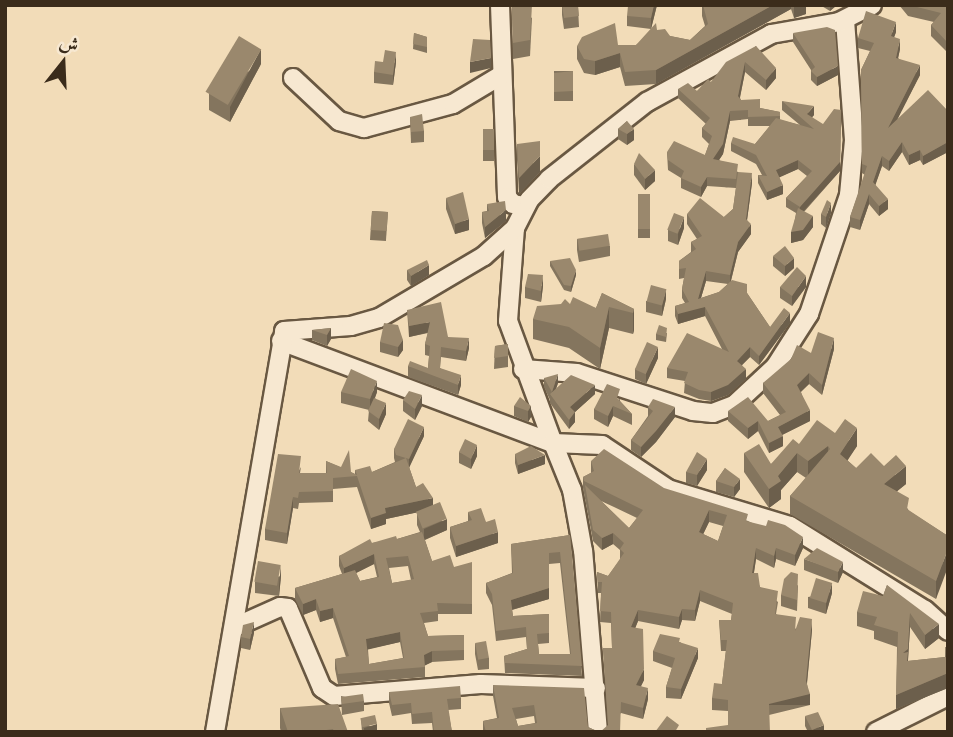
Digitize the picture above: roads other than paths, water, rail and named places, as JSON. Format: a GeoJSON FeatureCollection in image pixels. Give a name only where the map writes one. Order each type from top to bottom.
{"type":"FeatureCollection","features":[{"type":"Feature","properties":{"kind":"street"},"geometry":{"type":"LineString","coordinates":[[500,5],[500,76],[507,197],[513,204],[524,206]]}},
{"type":"Feature","properties":{"kind":"street"},"geometry":{"type":"LineString","coordinates":[[523,369],[577,373],[693,411],[713,413],[734,405],[775,367],[809,314],[849,195],[855,140],[859,10],[771,34],[647,102],[573,156],[524,206],[515,228],[508,321],[523,369],[553,443],[578,516],[598,732]]}},
{"type":"Feature","properties":{"kind":"street"},"geometry":{"type":"LineString","coordinates":[[293,78],[339,121],[364,128],[453,104],[500,76]]}},
{"type":"Feature","properties":{"kind":"street"},"geometry":{"type":"LineString","coordinates":[[215,732],[235,627],[281,341],[290,328],[351,326],[379,318],[484,256],[515,228]]}},
{"type":"Feature","properties":{"kind":"street"},"geometry":{"type":"LineString","coordinates":[[281,341],[553,443],[602,445],[668,489],[790,526],[925,610],[948,631]]}},
{"type":"Feature","properties":{"kind":"street"},"geometry":{"type":"LineString","coordinates":[[235,627],[280,607],[288,608],[322,688],[334,696],[481,684],[596,688]]}},
{"type":"Feature","properties":{"kind":"street"},"geometry":{"type":"LineString","coordinates":[[876,732],[948,696]]}}]}
